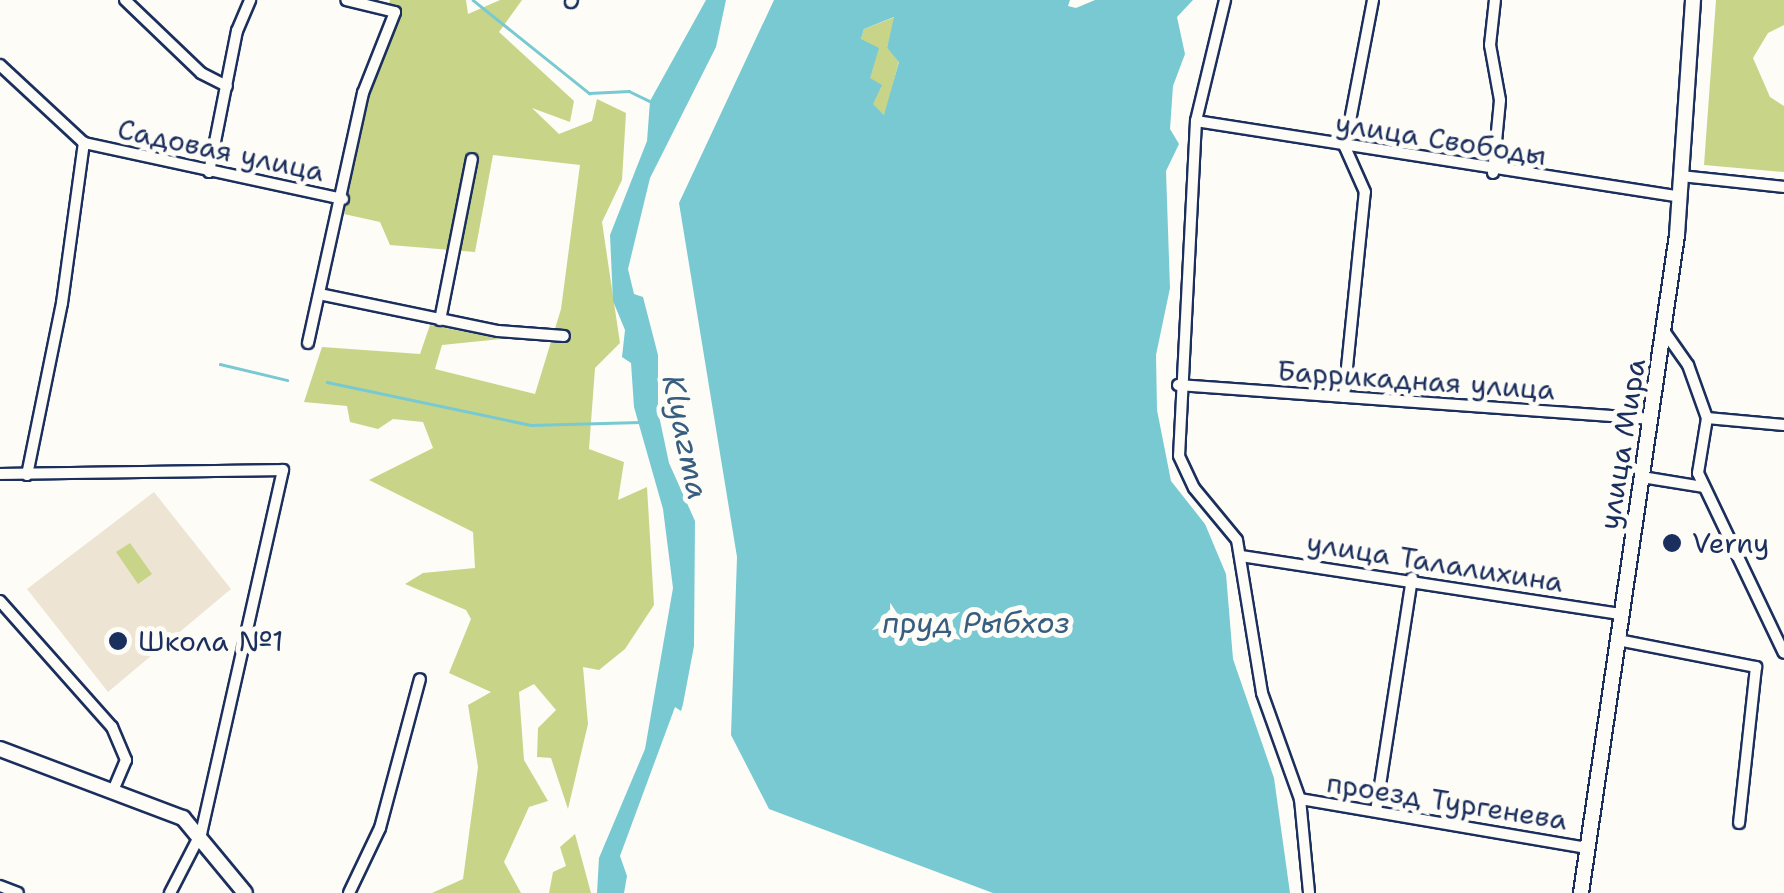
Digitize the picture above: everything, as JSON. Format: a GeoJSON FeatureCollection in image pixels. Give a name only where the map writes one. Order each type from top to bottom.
{"type":"FeatureCollection","features":[{"type":"Feature","properties":{"kind":"street"},"geometry":{"type":"LineString","coordinates":[[125,0],[201,72],[227,86]]}},
{"type":"Feature","properties":{"kind":"street"},"geometry":{"type":"LineString","coordinates":[[209,172],[250,0]]}},
{"type":"Feature","properties":{"kind":"street"},"geometry":{"type":"LineString","coordinates":[[308,344],[324,294],[363,93],[395,12],[346,0]]}},
{"type":"Feature","properties":{"kind":"street"},"geometry":{"type":"LineString","coordinates":[[1225,0],[1196,121],[1178,384],[1179,456],[1194,488],[1237,540],[1262,693],[1300,799],[1309,893]]}},
{"type":"Feature","properties":{"kind":"street"},"geometry":{"type":"LineString","coordinates":[[1344,397],[1364,192],[1346,147],[1373,0]]}},
{"type":"Feature","properties":{"kind":"street"},"geometry":{"type":"LineString","coordinates":[[1493,172],[1500,100],[1490,46],[1495,0]]}},
{"type":"Feature","properties":{"kind":"street","name":"улица Мира"},"geometry":{"type":"LineString","coordinates":[[1581,893],[1664,331],[1680,198],[1693,0]]}},
{"type":"Feature","properties":{"kind":"street","name":"Садовая улица"},"geometry":{"type":"LineString","coordinates":[[0,65],[84,143],[342,199]]}},
{"type":"Feature","properties":{"kind":"street","name":"улица Свободы"},"geometry":{"type":"LineString","coordinates":[[1196,121],[1493,172],[1680,198]]}},
{"type":"Feature","properties":{"kind":"street"},"geometry":{"type":"LineString","coordinates":[[27,474],[62,303],[84,143]]}},
{"type":"Feature","properties":{"kind":"street"},"geometry":{"type":"LineString","coordinates":[[440,320],[472,160]]}},
{"type":"Feature","properties":{"kind":"street"},"geometry":{"type":"LineString","coordinates":[[1681,176],[1784,187]]}},
{"type":"Feature","properties":{"kind":"street"},"geometry":{"type":"LineString","coordinates":[[324,294],[440,320],[564,336]]}},
{"type":"Feature","properties":{"kind":"street"},"geometry":{"type":"LineString","coordinates":[[1664,331],[1688,365],[1708,418],[1698,473],[1784,654]]}},
{"type":"Feature","properties":{"kind":"street","name":"Баррикадная улица"},"geometry":{"type":"LineString","coordinates":[[1178,384],[1650,420]]}},
{"type":"Feature","properties":{"kind":"street"},"geometry":{"type":"LineString","coordinates":[[1708,418],[1784,425]]}},
{"type":"Feature","properties":{"kind":"street"},"geometry":{"type":"LineString","coordinates":[[0,474],[283,470],[201,832],[170,893]]}},
{"type":"Feature","properties":{"kind":"street"},"geometry":{"type":"LineString","coordinates":[[1642,477],[1705,488]]}},
{"type":"Feature","properties":{"kind":"street","name":"улица Талалихина"},"geometry":{"type":"LineString","coordinates":[[1241,556],[1412,578],[1622,614]]}},
{"type":"Feature","properties":{"kind":"street"},"geometry":{"type":"LineString","coordinates":[[1376,811],[1412,578]]}},
{"type":"Feature","properties":{"kind":"street"},"geometry":{"type":"LineString","coordinates":[[0,601],[112,727],[126,760],[113,790]]}},
{"type":"Feature","properties":{"kind":"street"},"geometry":{"type":"LineString","coordinates":[[1618,640],[1756,668],[1739,823]]}},
{"type":"Feature","properties":{"kind":"street"},"geometry":{"type":"LineString","coordinates":[[349,893],[380,828],[420,680]]}},
{"type":"Feature","properties":{"kind":"street"},"geometry":{"type":"LineString","coordinates":[[0,749],[183,818],[201,832],[245,893]]}},
{"type":"Feature","properties":{"kind":"street","name":"проезд Тургенева"},"geometry":{"type":"LineString","coordinates":[[1300,799],[1588,848]]}},
{"type":"Feature","properties":{"kind":"street"},"geometry":{"type":"LineString","coordinates":[[0,886],[18,893]]}},
{"type":"Feature","properties":{"kind":"shaded area","name":"Школа №1"},"geometry":{"type":"Polygon","coordinates":[[[154,492],[231,589],[108,692],[27,589],[154,492]]]}},
{"type":"Feature","properties":{"kind":"green space"},"geometry":{"type":"Polygon","coordinates":[[[390,0],[466,0],[468,14],[500,0],[522,0],[499,32],[574,101],[570,122],[532,108],[559,134],[592,121],[597,99],[626,113],[622,180],[602,222],[620,343],[595,368],[589,449],[624,462],[618,500],[647,487],[654,605],[625,649],[599,670],[583,667],[588,724],[568,809],[551,758],[537,757],[538,728],[556,710],[534,684],[519,692],[524,760],[548,801],[529,807],[504,862],[521,893],[432,893],[463,879],[478,767],[468,705],[491,692],[449,673],[471,619],[466,610],[405,584],[423,573],[475,568],[473,532],[369,480],[433,448],[423,422],[393,419],[378,429],[350,422],[347,406],[304,402],[322,347],[420,354],[430,325],[501,339],[442,345],[435,369],[535,394],[561,309],[580,165],[493,155],[475,252],[390,245],[380,222],[344,214],[390,0]]]}},
{"type":"Feature","properties":{"kind":"green space"},"geometry":{"type":"Polygon","coordinates":[[[1716,0],[1784,0],[1784,25],[1768,33],[1753,58],[1770,97],[1784,106],[1784,172],[1704,165],[1716,0]]]}},
{"type":"Feature","properties":{"kind":"green space"},"geometry":{"type":"Polygon","coordinates":[[[895,17],[887,48],[899,61],[885,116],[873,105],[861,39],[864,29],[895,17]]]}},
{"type":"Feature","properties":{"kind":"green space"},"geometry":{"type":"Polygon","coordinates":[[[130,543],[152,574],[138,584],[116,552],[130,543]]]}},
{"type":"Feature","properties":{"kind":"green space"},"geometry":{"type":"Polygon","coordinates":[[[575,834],[591,893],[549,893],[553,872],[566,866],[560,847],[575,834]]]}},
{"type":"Feature","properties":{"kind":"water"},"geometry":{"type":"Polygon","coordinates":[[[706,0],[726,0],[716,47],[650,178],[628,269],[634,294],[643,297],[658,355],[658,411],[669,463],[695,521],[694,646],[681,711],[675,707],[620,856],[627,876],[624,893],[597,893],[599,858],[645,749],[673,588],[663,509],[634,407],[631,363],[622,357],[625,330],[613,301],[610,235],[647,141],[650,101],[706,0]]]}},
{"type":"Feature","properties":{"kind":"water","name":"пруд Рыбхоз"},"geometry":{"type":"Polygon","coordinates":[[[774,0],[1070,0],[1068,6],[1076,8],[1095,0],[1193,0],[1177,17],[1185,54],[1173,86],[1170,129],[1179,144],[1166,171],[1170,288],[1156,355],[1157,410],[1171,481],[1205,524],[1226,574],[1233,659],[1274,778],[1290,893],[993,893],[769,809],[731,735],[737,557],[679,203],[774,0]],[[894,17],[864,29],[861,39],[879,48],[870,78],[882,85],[873,104],[884,115],[899,62],[887,48],[894,17]]]}},
{"type":"Feature","properties":{"kind":"waterway"},"geometry":{"type":"LineString","coordinates":[[473,0],[589,93],[629,91],[652,102]]}},
{"type":"Feature","properties":{"kind":"waterway"},"geometry":{"type":"LineString","coordinates":[[220,364],[287,380]]}},
{"type":"Feature","properties":{"kind":"waterway"},"geometry":{"type":"LineString","coordinates":[[327,382],[531,425],[640,422]]}},
{"type":"Feature","properties":{"kind":"place","name":"Verny"},"geometry":{"type":"Point","coordinates":[1672,543]}},
{"type":"Feature","properties":{"kind":"place","name":"Школа №1"},"geometry":{"type":"Point","coordinates":[118,641]}},
{"type":"Feature","properties":{"kind":"water label","name":"Klyazma"},"geometry":{"type":"Point","coordinates":[685,437]}}]}
